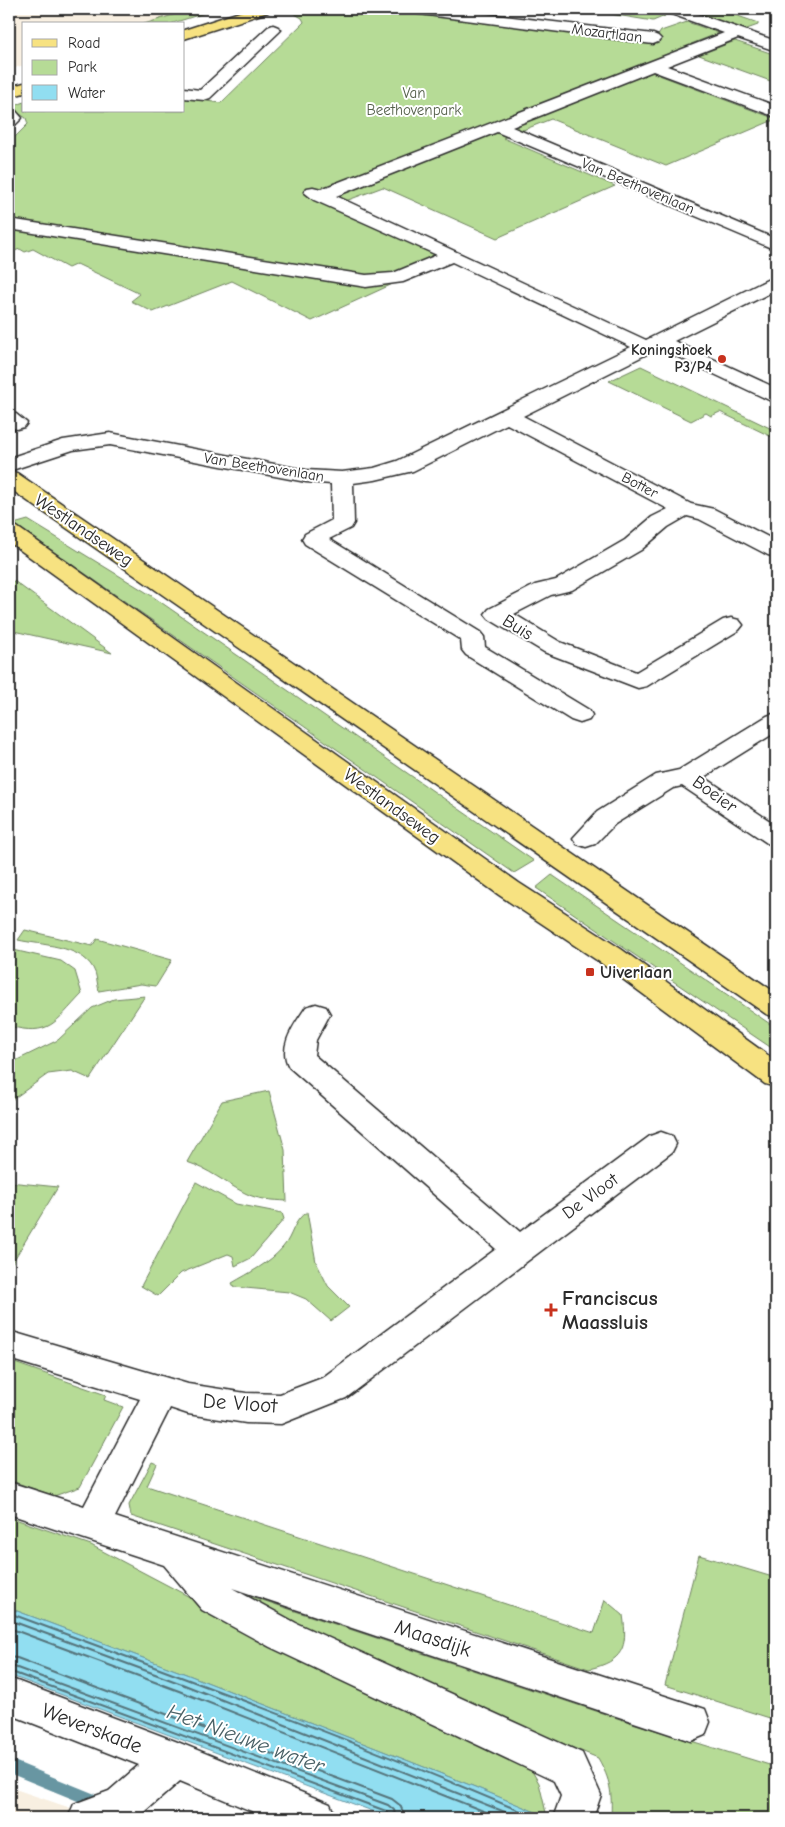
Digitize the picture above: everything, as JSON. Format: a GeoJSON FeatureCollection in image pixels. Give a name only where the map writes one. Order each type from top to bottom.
{"type":"FeatureCollection","features":[{"type":"Feature","properties":{"kind":"main road"},"geometry":{"type":"LineString","coordinates":[[185,35],[263,9]]}},
{"type":"Feature","properties":{"kind":"main road"},"geometry":{"type":"LineString","coordinates":[[9,92],[22,89]]}},
{"type":"Feature","properties":{"kind":"main road","name":"Westlandseweg"},"geometry":{"type":"LineString","coordinates":[[9,478],[776,1008]]}},
{"type":"Feature","properties":{"kind":"main road","name":"Westlandseweg"},"geometry":{"type":"LineString","coordinates":[[9,532],[503,885],[611,956],[776,1076]]}},
{"type":"Feature","properties":{"kind":"street","name":"Mozartlaan"},"geometry":{"type":"LineString","coordinates":[[412,9],[654,39]]}},
{"type":"Feature","properties":{"kind":"street"},"geometry":{"type":"LineString","coordinates":[[671,9],[776,46]]}},
{"type":"Feature","properties":{"kind":"street"},"geometry":{"type":"LineString","coordinates":[[185,92],[204,95],[273,30]]}},
{"type":"Feature","properties":{"kind":"street"},"geometry":{"type":"LineString","coordinates":[[739,32],[499,127],[316,194],[652,344],[776,396]]}},
{"type":"Feature","properties":{"kind":"street"},"geometry":{"type":"LineString","coordinates":[[654,66],[776,112]]}},
{"type":"Feature","properties":{"kind":"street"},"geometry":{"type":"LineString","coordinates":[[9,114],[14,118],[9,122]]}},
{"type":"Feature","properties":{"kind":"street","name":"Van Beethovenlaan"},"geometry":{"type":"LineString","coordinates":[[499,127],[776,245]]}},
{"type":"Feature","properties":{"kind":"street"},"geometry":{"type":"LineString","coordinates":[[9,224],[366,281],[426,277]]}},
{"type":"Feature","properties":{"kind":"street"},"geometry":{"type":"LineString","coordinates":[[396,278],[452,255]]}},
{"type":"Feature","properties":{"kind":"street","name":"Van Beethovenlaan"},"geometry":{"type":"LineString","coordinates":[[9,466],[70,444],[110,439],[306,476],[342,478],[375,474],[405,466],[776,283]]}},
{"type":"Feature","properties":{"kind":"street","name":"Botter"},"geometry":{"type":"LineString","coordinates":[[506,415],[684,508],[706,514],[776,550]]}},
{"type":"Feature","properties":{"kind":"street"},"geometry":{"type":"LineString","coordinates":[[342,478],[343,523],[313,540],[472,637],[474,650],[580,716]]}},
{"type":"Feature","properties":{"kind":"street","name":"Buis"},"geometry":{"type":"LineString","coordinates":[[684,508],[660,522],[633,545],[564,585],[543,590],[497,614],[552,647],[638,681],[731,625]]}},
{"type":"Feature","properties":{"kind":"street","name":"Boeier"},"geometry":{"type":"LineString","coordinates":[[776,721],[686,777],[776,837]]}},
{"type":"Feature","properties":{"kind":"street"},"geometry":{"type":"LineString","coordinates":[[586,838],[606,818],[665,781],[686,777]]}},
{"type":"Feature","properties":{"kind":"street"},"geometry":{"type":"LineString","coordinates":[[316,1014],[301,1040],[299,1059],[518,1249]]}},
{"type":"Feature","properties":{"kind":"street","name":"De Vloot"},"geometry":{"type":"LineString","coordinates":[[9,1345],[198,1401],[246,1408],[281,1409],[334,1388],[661,1144]]}},
{"type":"Feature","properties":{"kind":"street"},"geometry":{"type":"LineString","coordinates":[[92,1526],[161,1391]]}},
{"type":"Feature","properties":{"kind":"street","name":"Maasdijk"},"geometry":{"type":"LineString","coordinates":[[9,1498],[691,1722]]}},
{"type":"Feature","properties":{"kind":"street"},"geometry":{"type":"LineString","coordinates":[[176,1553],[215,1598],[283,1635],[568,1767],[577,1806]]}},
{"type":"Feature","properties":{"kind":"street","name":"Weverskade"},"geometry":{"type":"LineString","coordinates":[[9,1696],[175,1760],[316,1818]]}},
{"type":"Feature","properties":{"kind":"street","name":"Weverskade"},"geometry":{"type":"LineString","coordinates":[[88,1818],[121,1807],[175,1760]]}},
{"type":"Feature","properties":{"kind":"shaded area"},"geometry":{"type":"Polygon","coordinates":[[[9,9],[202,9],[160,22],[22,22],[22,66],[9,70],[9,9]]]}},
{"type":"Feature","properties":{"kind":"shaded area"},"geometry":{"type":"Polygon","coordinates":[[[9,1787],[100,1818],[9,1818],[9,1787]]]}},
{"type":"Feature","properties":{"kind":"green space"},"geometry":{"type":"Polygon","coordinates":[[[192,9],[217,9],[176,22],[150,22],[192,9]]]}},
{"type":"Feature","properties":{"kind":"green space","name":"Van Beethovenpark"},"geometry":{"type":"Polygon","coordinates":[[[306,9],[348,9],[358,14],[364,9],[404,9],[655,40],[661,31],[687,22],[719,33],[691,44],[713,47],[651,72],[776,119],[666,166],[551,119],[503,138],[615,186],[497,238],[383,187],[335,205],[445,260],[312,321],[232,281],[153,312],[131,301],[140,294],[77,264],[68,268],[33,249],[25,252],[20,249],[9,253],[9,143],[28,124],[26,118],[9,107],[22,103],[22,112],[185,112],[185,98],[221,103],[304,22],[302,18],[293,13],[306,9]]]}},
{"type":"Feature","properties":{"kind":"green space"},"geometry":{"type":"Polygon","coordinates":[[[580,9],[645,9],[665,16],[653,21],[580,9]]]}},
{"type":"Feature","properties":{"kind":"green space"},"geometry":{"type":"Polygon","coordinates":[[[684,9],[718,9],[758,23],[758,25],[744,30],[684,9]]]}},
{"type":"Feature","properties":{"kind":"green space"},"geometry":{"type":"Polygon","coordinates":[[[735,41],[776,55],[776,83],[699,55],[735,41]]]}},
{"type":"Feature","properties":{"kind":"green space"},"geometry":{"type":"Polygon","coordinates":[[[641,366],[776,431],[776,436],[774,438],[720,412],[711,416],[706,413],[691,421],[609,381],[641,366]]]}},
{"type":"Feature","properties":{"kind":"green space"},"geometry":{"type":"Polygon","coordinates":[[[28,520],[149,594],[534,861],[514,873],[14,524],[28,520]]]}},
{"type":"Feature","properties":{"kind":"green space"},"geometry":{"type":"Polygon","coordinates":[[[14,581],[112,653],[9,630],[9,584],[14,581]]]}},
{"type":"Feature","properties":{"kind":"green space"},"geometry":{"type":"Polygon","coordinates":[[[552,875],[776,1028],[776,1051],[536,888],[552,875]]]}},
{"type":"Feature","properties":{"kind":"green space"},"geometry":{"type":"Polygon","coordinates":[[[25,930],[92,946],[97,939],[172,960],[156,986],[141,984],[99,991],[94,970],[87,960],[59,947],[18,940],[25,930]]]}},
{"type":"Feature","properties":{"kind":"green space"},"geometry":{"type":"Polygon","coordinates":[[[9,949],[61,961],[75,971],[82,994],[51,1025],[34,1030],[9,1026],[9,949]]]}},
{"type":"Feature","properties":{"kind":"green space"},"geometry":{"type":"Polygon","coordinates":[[[145,996],[90,1079],[72,1071],[48,1074],[9,1102],[9,1064],[58,1040],[92,1008],[114,999],[145,996]]]}},
{"type":"Feature","properties":{"kind":"green space"},"geometry":{"type":"Polygon","coordinates":[[[269,1091],[285,1150],[287,1201],[255,1197],[203,1168],[187,1162],[222,1101],[269,1091]]]}},
{"type":"Feature","properties":{"kind":"green space"},"geometry":{"type":"Polygon","coordinates":[[[9,1182],[58,1187],[9,1268],[9,1182]]]}},
{"type":"Feature","properties":{"kind":"green space"},"geometry":{"type":"Polygon","coordinates":[[[196,1182],[236,1204],[282,1213],[284,1219],[251,1258],[235,1266],[233,1256],[228,1254],[181,1273],[158,1296],[141,1286],[196,1182]]]}},
{"type":"Feature","properties":{"kind":"green space"},"geometry":{"type":"Polygon","coordinates":[[[307,1212],[316,1262],[328,1286],[349,1307],[331,1321],[306,1299],[289,1292],[234,1287],[232,1283],[278,1253],[286,1243],[299,1219],[307,1212]]]}},
{"type":"Feature","properties":{"kind":"green space"},"geometry":{"type":"Polygon","coordinates":[[[9,1361],[106,1395],[104,1400],[123,1407],[80,1487],[54,1496],[9,1480],[9,1361]]]}},
{"type":"Feature","properties":{"kind":"green space"},"geometry":{"type":"Polygon","coordinates":[[[152,1462],[157,1464],[147,1486],[594,1633],[605,1600],[623,1615],[625,1636],[621,1651],[609,1662],[589,1669],[131,1516],[129,1505],[152,1462]]]}},
{"type":"Feature","properties":{"kind":"green space"},"geometry":{"type":"Polygon","coordinates":[[[9,1517],[91,1545],[277,1643],[526,1761],[539,1783],[547,1817],[186,1674],[9,1608],[9,1517]]]}},
{"type":"Feature","properties":{"kind":"green space"},"geometry":{"type":"Polygon","coordinates":[[[699,1555],[776,1578],[776,1720],[665,1685],[699,1555]]]}},
{"type":"Feature","properties":{"kind":"green space"},"geometry":{"type":"Polygon","coordinates":[[[223,1587],[629,1722],[776,1767],[776,1818],[611,1818],[610,1787],[606,1773],[598,1758],[364,1661],[223,1587]]]}},
{"type":"Feature","properties":{"kind":"water","name":"Het Nieuwe water"},"geometry":{"type":"Polygon","coordinates":[[[9,1608],[186,1674],[550,1818],[391,1818],[9,1675],[9,1608]]]}},
{"type":"Feature","properties":{"kind":"waterway"},"geometry":{"type":"LineString","coordinates":[[9,1766],[90,1799]]}},
{"type":"Feature","properties":{"kind":"place","name":"Koningshoek P3/P4"},"geometry":{"type":"Point","coordinates":[722,359]}},
{"type":"Feature","properties":{"kind":"place","name":"Uiverlaan"},"geometry":{"type":"Point","coordinates":[590,972]}},
{"type":"Feature","properties":{"kind":"place","name":"Franciscus Maassluis"},"geometry":{"type":"Point","coordinates":[551,1310]}}]}
